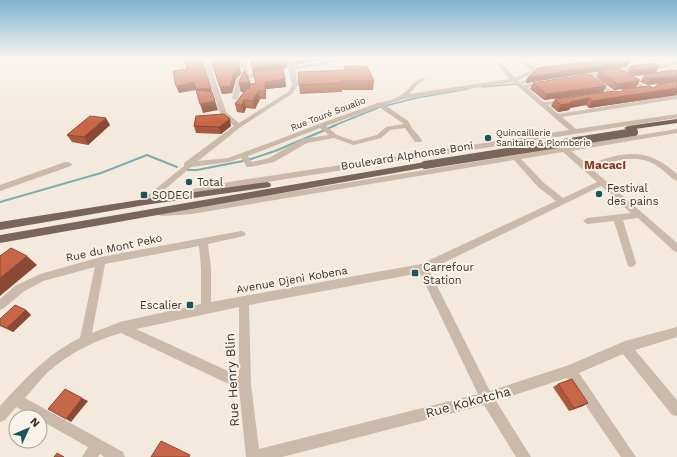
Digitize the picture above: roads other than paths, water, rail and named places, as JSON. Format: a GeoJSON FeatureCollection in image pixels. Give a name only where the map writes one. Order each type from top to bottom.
{"type":"FeatureCollection","features":[{"type":"Feature","properties":{"kind":"main road","name":"Boulevard Alphonse Boni"},"geometry":{"type":"LineString","coordinates":[[0,226],[145,202],[424,163],[631,130],[677,121]]}},
{"type":"Feature","properties":{"kind":"main road","name":"Boulevard Alphonse Boni"},"geometry":{"type":"LineString","coordinates":[[631,130],[677,126]]}},
{"type":"Feature","properties":{"kind":"main road","name":"Boulevard Alphonse Boni"},"geometry":{"type":"LineString","coordinates":[[0,239],[424,163]]}},
{"type":"Feature","properties":{"kind":"street"},"geometry":{"type":"LineString","coordinates":[[212,79],[223,113],[239,126]]}},
{"type":"Feature","properties":{"kind":"street"},"geometry":{"type":"LineString","coordinates":[[235,98],[240,79]]}},
{"type":"Feature","properties":{"kind":"street"},"geometry":{"type":"LineString","coordinates":[[220,141],[232,136],[290,98],[296,91],[296,85],[293,79]]}},
{"type":"Feature","properties":{"kind":"street"},"geometry":{"type":"LineString","coordinates":[[403,97],[416,83],[422,79]]}},
{"type":"Feature","properties":{"kind":"street"},"geometry":{"type":"LineString","coordinates":[[592,79],[628,105]]}},
{"type":"Feature","properties":{"kind":"street"},"geometry":{"type":"LineString","coordinates":[[632,80],[636,79]]}},
{"type":"Feature","properties":{"kind":"street"},"geometry":{"type":"LineString","coordinates":[[514,80],[574,131]]}},
{"type":"Feature","properties":{"kind":"street","name":"Rue Touré Soualio"},"geometry":{"type":"LineString","coordinates":[[187,165],[205,164],[244,155],[378,104],[403,97],[514,80]]}},
{"type":"Feature","properties":{"kind":"street"},"geometry":{"type":"LineString","coordinates":[[632,80],[663,100]]}},
{"type":"Feature","properties":{"kind":"street"},"geometry":{"type":"LineString","coordinates":[[523,87],[548,82]]}},
{"type":"Feature","properties":{"kind":"street"},"geometry":{"type":"LineString","coordinates":[[145,202],[187,165],[239,126],[286,96],[296,85]]}},
{"type":"Feature","properties":{"kind":"street"},"geometry":{"type":"LineString","coordinates":[[606,95],[654,88]]}},
{"type":"Feature","properties":{"kind":"street"},"geometry":{"type":"LineString","coordinates":[[556,116],[677,98]]}},
{"type":"Feature","properties":{"kind":"street"},"geometry":{"type":"LineString","coordinates":[[543,104],[570,100]]}},
{"type":"Feature","properties":{"kind":"street"},"geometry":{"type":"LineString","coordinates":[[378,104],[406,122],[418,140]]}},
{"type":"Feature","properties":{"kind":"street","name":"Boulevard Alphonse Boni"},"geometry":{"type":"LineString","coordinates":[[145,202],[229,185],[677,116]]}},
{"type":"Feature","properties":{"kind":"street"},"geometry":{"type":"LineString","coordinates":[[321,125],[335,136],[353,143],[379,137],[388,128],[408,126]]}},
{"type":"Feature","properties":{"kind":"street","name":"Boulevard Alphonse Boni"},"geometry":{"type":"LineString","coordinates":[[141,214],[192,211],[677,131]]}},
{"type":"Feature","properties":{"kind":"street"},"geometry":{"type":"LineString","coordinates":[[244,155],[250,165],[267,162],[300,143],[335,136]]}},
{"type":"Feature","properties":{"kind":"street"},"geometry":{"type":"LineString","coordinates":[[549,136],[677,248]]}},
{"type":"Feature","properties":{"kind":"street"},"geometry":{"type":"LineString","coordinates":[[586,169],[613,158],[640,157],[656,161],[677,178]]}},
{"type":"Feature","properties":{"kind":"street"},"geometry":{"type":"LineString","coordinates":[[516,158],[541,185],[563,202]]}},
{"type":"Feature","properties":{"kind":"street"},"geometry":{"type":"LineString","coordinates":[[0,188],[68,164]]}},
{"type":"Feature","properties":{"kind":"street","name":"Avenue Djeni Kobena"},"geometry":{"type":"LineString","coordinates":[[0,415],[44,368],[74,347],[120,327],[206,308],[423,268],[601,183]]}},
{"type":"Feature","properties":{"kind":"street"},"geometry":{"type":"LineString","coordinates":[[587,221],[639,214]]}},
{"type":"Feature","properties":{"kind":"street"},"geometry":{"type":"LineString","coordinates":[[618,218],[631,263]]}},
{"type":"Feature","properties":{"kind":"street","name":"Rue du Mont Peko"},"geometry":{"type":"LineString","coordinates":[[0,305],[19,289],[33,281],[101,261],[241,234]]}},
{"type":"Feature","properties":{"kind":"street"},"geometry":{"type":"LineString","coordinates":[[667,239],[677,237]]}},
{"type":"Feature","properties":{"kind":"street"},"geometry":{"type":"LineString","coordinates":[[203,242],[206,268],[206,308]]}},
{"type":"Feature","properties":{"kind":"street"},"geometry":{"type":"LineString","coordinates":[[85,342],[101,261]]}},
{"type":"Feature","properties":{"kind":"street"},"geometry":{"type":"LineString","coordinates":[[423,268],[487,398],[524,457]]}},
{"type":"Feature","properties":{"kind":"street","name":"Rue Henry Blin"},"geometry":{"type":"LineString","coordinates":[[244,301],[245,385],[254,457]]}},
{"type":"Feature","properties":{"kind":"street"},"geometry":{"type":"LineString","coordinates":[[120,327],[245,385]]}},
{"type":"Feature","properties":{"kind":"street","name":"Rue Kokotcha"},"geometry":{"type":"LineString","coordinates":[[254,457],[487,398],[570,371],[625,347],[677,332]]}},
{"type":"Feature","properties":{"kind":"street"},"geometry":{"type":"LineString","coordinates":[[625,347],[677,410]]}},
{"type":"Feature","properties":{"kind":"street"},"geometry":{"type":"LineString","coordinates":[[570,371],[629,457]]}},
{"type":"Feature","properties":{"kind":"street"},"geometry":{"type":"LineString","coordinates":[[15,399],[118,457]]}},
{"type":"Feature","properties":{"kind":"street"},"geometry":{"type":"LineString","coordinates":[[89,457],[98,445]]}},
{"type":"Feature","properties":{"kind":"waterway"},"geometry":{"type":"LineString","coordinates":[[521,84],[527,79]]}},
{"type":"Feature","properties":{"kind":"waterway"},"geometry":{"type":"LineString","coordinates":[[482,87],[517,84]]}},
{"type":"Feature","properties":{"kind":"waterway"},"geometry":{"type":"LineString","coordinates":[[385,106],[416,98],[468,89]]}},
{"type":"Feature","properties":{"kind":"waterway"},"geometry":{"type":"LineString","coordinates":[[333,126],[380,107]]}},
{"type":"Feature","properties":{"kind":"waterway"},"geometry":{"type":"LineString","coordinates":[[329,128],[336,125]]}},
{"type":"Feature","properties":{"kind":"waterway"},"geometry":{"type":"LineString","coordinates":[[248,160],[275,151],[325,130]]}},
{"type":"Feature","properties":{"kind":"waterway"},"geometry":{"type":"LineString","coordinates":[[0,202],[101,173],[147,155],[177,167]]}},
{"type":"Feature","properties":{"kind":"waterway"},"geometry":{"type":"LineString","coordinates":[[187,170],[197,170],[243,161]]}},
{"type":"Feature","properties":{"kind":"place","name":"Quincaillerie Sanitaire & Plomberie"},"geometry":{"type":"Point","coordinates":[488,138]}},
{"type":"Feature","properties":{"kind":"place","name":"Total"},"geometry":{"type":"Point","coordinates":[189,182]}},
{"type":"Feature","properties":{"kind":"place","name":"Festival des pains"},"geometry":{"type":"Point","coordinates":[599,194]}},
{"type":"Feature","properties":{"kind":"place","name":"SODECI"},"geometry":{"type":"Point","coordinates":[144,195]}},
{"type":"Feature","properties":{"kind":"place","name":"Carrefour Station"},"geometry":{"type":"Point","coordinates":[415,273]}},
{"type":"Feature","properties":{"kind":"place","name":"Escalier"},"geometry":{"type":"Point","coordinates":[190,305]}},
{"type":"Feature","properties":{"kind":"district","name":"Macaci"},"geometry":{"type":"Point","coordinates":[605,165]}}]}
